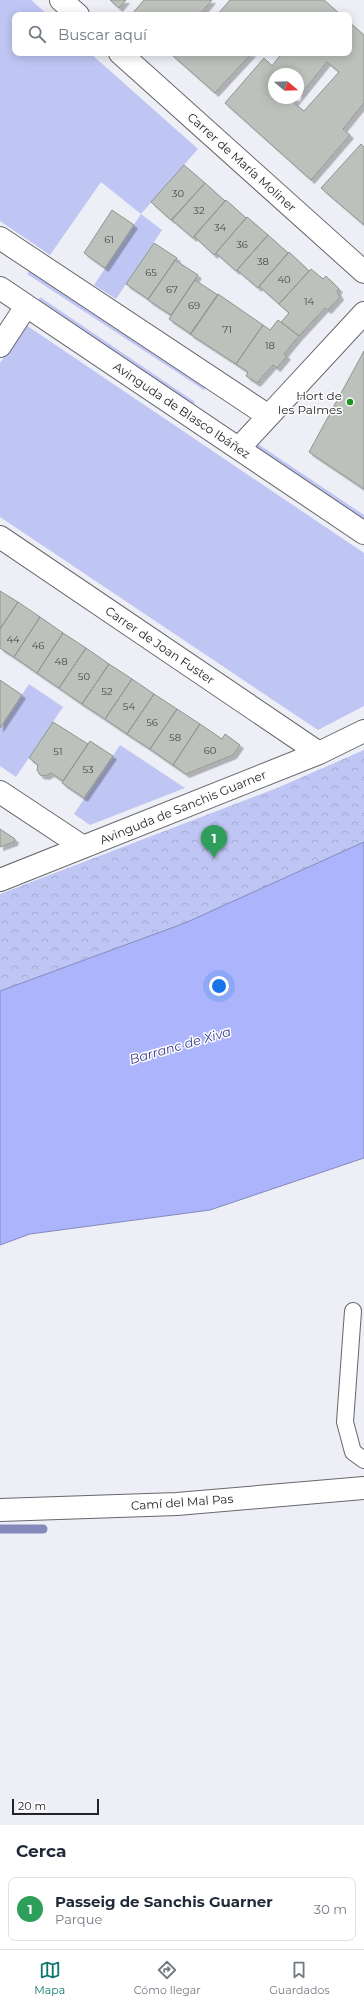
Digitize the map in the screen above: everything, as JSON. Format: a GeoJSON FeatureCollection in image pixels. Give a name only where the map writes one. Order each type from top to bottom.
{"type":"FeatureCollection","features":[{"type":"Feature","properties":{"kind":"street"},"geometry":{"type":"LineString","coordinates":[[61,0],[75,12]]}},
{"type":"Feature","properties":{"kind":"street","name":"Carrer de María Moliner"},"geometry":{"type":"LineString","coordinates":[[123,56],[364,272]]}},
{"type":"Feature","properties":{"kind":"street"},"geometry":{"type":"LineString","coordinates":[[0,238],[267,415]]}},
{"type":"Feature","properties":{"kind":"street","name":"Avinguda de Blasco Ibáñez"},"geometry":{"type":"LineString","coordinates":[[0,288],[364,533]]}},
{"type":"Feature","properties":{"kind":"street"},"geometry":{"type":"LineString","coordinates":[[239,448],[267,415],[364,313]]}},
{"type":"Feature","properties":{"kind":"street"},"geometry":{"type":"LineString","coordinates":[[0,346],[21,314]]}},
{"type":"Feature","properties":{"kind":"street","name":"Carrer de Joan Fuster"},"geometry":{"type":"LineString","coordinates":[[0,537],[319,753]]}},
{"type":"Feature","properties":{"kind":"street","name":"Avinguda de Sanchis Guarner"},"geometry":{"type":"LineString","coordinates":[[0,880],[319,753],[364,731]]}},
{"type":"Feature","properties":{"kind":"street"},"geometry":{"type":"LineString","coordinates":[[0,792],[83,847]]}},
{"type":"Feature","properties":{"kind":"street","name":"Camí del Mal Pas"},"geometry":{"type":"LineString","coordinates":[[0,1510],[177,1504],[364,1488]]}},
{"type":"Feature","properties":{"kind":"lane"},"geometry":{"type":"LineString","coordinates":[[353,1311],[345,1422],[353,1452],[364,1460]]}},
{"type":"Feature","properties":{"kind":"green space"},"geometry":{"type":"Polygon","coordinates":[[[0,0],[31,0],[45,12],[12,12],[12,56],[93,56],[198,149],[141,214],[101,182],[50,255],[0,221],[0,0]]]}},
{"type":"Feature","properties":{"kind":"green space"},"geometry":{"type":"Polygon","coordinates":[[[141,214],[162,230],[116,299],[94,285],[141,214]]]}},
{"type":"Feature","properties":{"kind":"green space"},"geometry":{"type":"Polygon","coordinates":[[[33,266],[209,383],[204,390],[27,274],[33,266]]]}},
{"type":"Feature","properties":{"kind":"green space"},"geometry":{"type":"Polygon","coordinates":[[[40,297],[195,402],[190,408],[35,306],[40,297]]]}},
{"type":"Feature","properties":{"kind":"green space"},"geometry":{"type":"Polygon","coordinates":[[[26,325],[364,553],[364,706],[318,730],[0,517],[0,363],[26,325]]]}},
{"type":"Feature","properties":{"kind":"green space"},"geometry":{"type":"Polygon","coordinates":[[[258,444],[364,515],[364,526],[256,448],[258,444]]]}},
{"type":"Feature","properties":{"kind":"green space"},"geometry":{"type":"Polygon","coordinates":[[[29,684],[63,707],[16,777],[0,766],[0,728],[29,684]]]}},
{"type":"Feature","properties":{"kind":"green space"},"geometry":{"type":"Polygon","coordinates":[[[120,745],[185,788],[90,825],[74,814],[120,745]]]}},
{"type":"Feature","properties":{"kind":"green space"},"geometry":{"type":"Polygon","coordinates":[[[364,750],[364,842],[185,923],[0,991],[0,894],[277,788],[364,750]]]}},
{"type":"Feature","properties":{"kind":"water","name":"Barranc de Xiva"},"geometry":{"type":"Polygon","coordinates":[[[364,842],[364,1158],[210,1210],[30,1234],[0,1245],[0,991],[185,923],[364,842]]]}},
{"type":"Feature","properties":{"kind":"building"},"geometry":{"type":"Polygon","coordinates":[[[110,0],[126,0],[119,8],[110,0]]]}},
{"type":"Feature","properties":{"kind":"building"},"geometry":{"type":"Polygon","coordinates":[[[144,0],[212,0],[202,12],[134,12],[144,0]]]}},
{"type":"Feature","properties":{"kind":"building"},"geometry":{"type":"Polygon","coordinates":[[[230,0],[324,0],[338,12],[220,12],[230,0]]]}},
{"type":"Feature","properties":{"kind":"building"},"geometry":{"type":"Polygon","coordinates":[[[352,25],[364,35],[364,103],[343,129],[350,135],[311,180],[225,103],[264,58],[272,66],[280,56],[352,56],[352,25]]]}},
{"type":"Feature","properties":{"kind":"building"},"geometry":{"type":"Polygon","coordinates":[[[173,56],[249,56],[215,93],[173,56]]]}},
{"type":"Feature","properties":{"kind":"building"},"geometry":{"type":"Polygon","coordinates":[[[361,144],[364,147],[364,225],[321,188],[361,144]]]}},
{"type":"Feature","properties":{"kind":"building"},"geometry":{"type":"Polygon","coordinates":[[[184,165],[205,183],[171,220],[151,202],[184,165]]]}},
{"type":"Feature","properties":{"kind":"building"},"geometry":{"type":"Polygon","coordinates":[[[205,183],[225,201],[193,238],[172,220],[205,183]]]}},
{"type":"Feature","properties":{"kind":"building"},"geometry":{"type":"Polygon","coordinates":[[[226,200],[246,218],[214,255],[194,236],[226,200]]]}},
{"type":"Feature","properties":{"kind":"building"},"geometry":{"type":"Polygon","coordinates":[[[112,210],[134,225],[105,268],[84,253],[112,210]]]}},
{"type":"Feature","properties":{"kind":"building"},"geometry":{"type":"Polygon","coordinates":[[[247,217],[268,235],[236,271],[216,253],[247,217]]]}},
{"type":"Feature","properties":{"kind":"building"},"geometry":{"type":"Polygon","coordinates":[[[268,235],[288,253],[258,288],[237,270],[268,235]]]}},
{"type":"Feature","properties":{"kind":"building"},"geometry":{"type":"Polygon","coordinates":[[[154,243],[177,258],[148,299],[126,284],[154,243]]]}},
{"type":"Feature","properties":{"kind":"building"},"geometry":{"type":"Polygon","coordinates":[[[289,252],[309,271],[279,304],[259,286],[289,252]]]}},
{"type":"Feature","properties":{"kind":"building"},"geometry":{"type":"Polygon","coordinates":[[[175,260],[198,275],[171,315],[148,300],[175,260]]]}},
{"type":"Feature","properties":{"kind":"building"},"geometry":{"type":"Polygon","coordinates":[[[311,269],[323,279],[326,276],[339,289],[337,291],[340,297],[328,310],[325,308],[299,336],[281,322],[289,313],[279,304],[311,269]]]}},
{"type":"Feature","properties":{"kind":"building"},"geometry":{"type":"Polygon","coordinates":[[[195,280],[218,295],[191,334],[169,319],[195,280]]]}},
{"type":"Feature","properties":{"kind":"building"},"geometry":{"type":"Polygon","coordinates":[[[218,294],[263,325],[236,364],[190,334],[218,294]]]}},
{"type":"Feature","properties":{"kind":"building"},"geometry":{"type":"Polygon","coordinates":[[[278,320],[299,336],[284,354],[287,356],[277,368],[273,365],[257,383],[246,376],[248,372],[236,364],[263,325],[270,330],[278,320]]]}},
{"type":"Feature","properties":{"kind":"building","name":"Hort de les Palmes"},"geometry":{"type":"Polygon","coordinates":[[[364,351],[364,489],[309,452],[364,351]]]}},
{"type":"Feature","properties":{"kind":"building"},"geometry":{"type":"Polygon","coordinates":[[[0,591],[18,602],[0,629],[0,591]]]}},
{"type":"Feature","properties":{"kind":"building"},"geometry":{"type":"Polygon","coordinates":[[[18,602],[40,617],[14,657],[0,648],[0,629],[18,602]]]}},
{"type":"Feature","properties":{"kind":"building"},"geometry":{"type":"Polygon","coordinates":[[[40,617],[63,633],[37,673],[14,657],[40,617]]]}},
{"type":"Feature","properties":{"kind":"building"},"geometry":{"type":"Polygon","coordinates":[[[63,633],[86,648],[59,688],[37,673],[63,633]]]}},
{"type":"Feature","properties":{"kind":"building"},"geometry":{"type":"Polygon","coordinates":[[[86,648],[109,664],[82,704],[59,688],[86,648]]]}},
{"type":"Feature","properties":{"kind":"building"},"geometry":{"type":"Polygon","coordinates":[[[109,664],[132,679],[105,719],[82,704],[109,664]]]}},
{"type":"Feature","properties":{"kind":"building"},"geometry":{"type":"Polygon","coordinates":[[[132,679],[154,694],[127,734],[105,719],[132,679]]]}},
{"type":"Feature","properties":{"kind":"building"},"geometry":{"type":"Polygon","coordinates":[[[0,680],[22,695],[0,728],[0,680]]]}},
{"type":"Feature","properties":{"kind":"building"},"geometry":{"type":"Polygon","coordinates":[[[154,694],[177,709],[150,749],[127,734],[154,694]]]}},
{"type":"Feature","properties":{"kind":"building"},"geometry":{"type":"Polygon","coordinates":[[[177,709],[200,724],[173,765],[150,749],[177,709]]]}},
{"type":"Feature","properties":{"kind":"building"},"geometry":{"type":"Polygon","coordinates":[[[53,722],[88,744],[63,781],[51,773],[46,776],[40,775],[37,770],[38,765],[29,758],[53,722]]]}},
{"type":"Feature","properties":{"kind":"building"},"geometry":{"type":"Polygon","coordinates":[[[200,724],[222,739],[225,734],[240,745],[233,755],[186,774],[173,765],[200,724]]]}},
{"type":"Feature","properties":{"kind":"building"},"geometry":{"type":"Polygon","coordinates":[[[90,741],[113,756],[84,798],[62,783],[90,741]]]}},
{"type":"Feature","properties":{"kind":"building"},"geometry":{"type":"Polygon","coordinates":[[[0,829],[15,839],[14,842],[0,847],[0,829]]]}},
{"type":"Feature","properties":{"kind":"waterway"},"geometry":{"type":"LineString","coordinates":[[0,1529],[43,1529]]}},
{"type":"Feature","properties":{"kind":"place","name":"Hort de les Palmes"},"geometry":{"type":"Point","coordinates":[350,402]}},
{"type":"Feature","properties":{"kind":"place","name":"Passeig de Sanchis Guarner"},"geometry":{"type":"Point","coordinates":[214,858]}}]}
